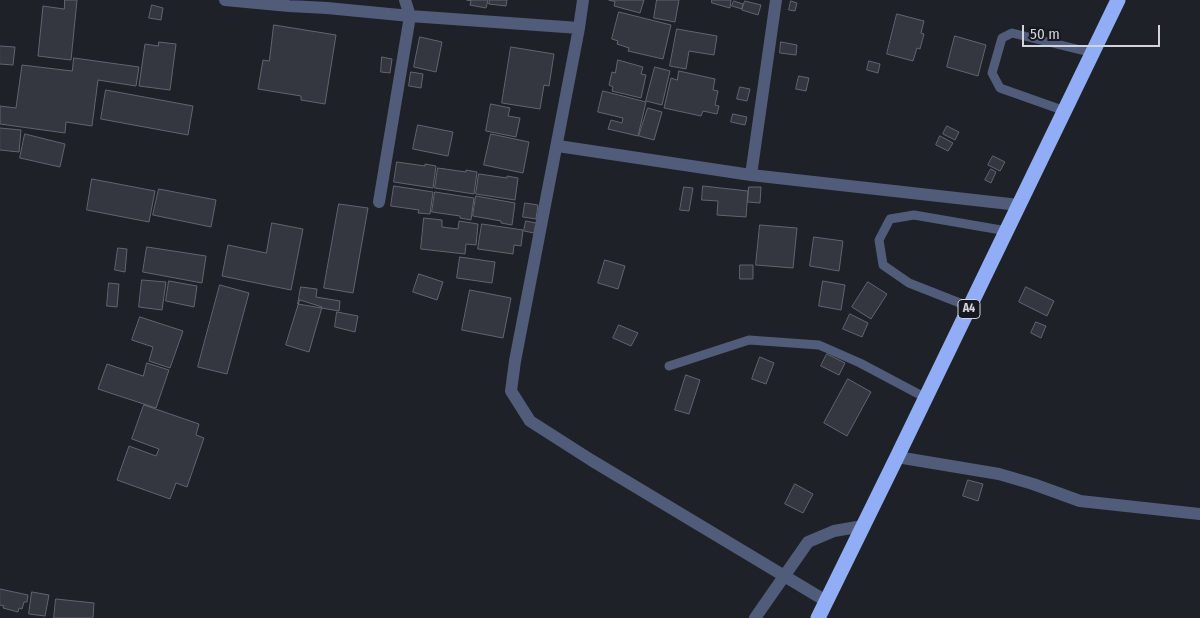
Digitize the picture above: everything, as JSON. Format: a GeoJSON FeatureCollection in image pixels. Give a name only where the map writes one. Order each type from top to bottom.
{"type":"FeatureCollection","features":[{"type":"Feature","properties":{"kind":"highway","name":"A4"},"geometry":{"type":"LineString","coordinates":[[818,618],[1118,0]]}},
{"type":"Feature","properties":{"kind":"street"},"geometry":{"type":"LineString","coordinates":[[225,0],[579,28]]}},
{"type":"Feature","properties":{"kind":"street"},"geometry":{"type":"LineString","coordinates":[[379,202],[410,16],[405,0]]}},
{"type":"Feature","properties":{"kind":"street"},"geometry":{"type":"LineString","coordinates":[[583,0],[558,146],[515,361],[511,391],[530,421],[599,465],[826,601]]}},
{"type":"Feature","properties":{"kind":"street"},"geometry":{"type":"LineString","coordinates":[[752,175],[776,0]]}},
{"type":"Feature","properties":{"kind":"street"},"geometry":{"type":"LineString","coordinates":[[558,146],[752,175],[1019,205]]}},
{"type":"Feature","properties":{"kind":"street"},"geometry":{"type":"LineString","coordinates":[[897,458],[999,474],[1080,501],[1200,514]]}},
{"type":"Feature","properties":{"kind":"street"},"geometry":{"type":"LineString","coordinates":[[755,618],[808,542],[834,531],[863,526]]}},
{"type":"Feature","properties":{"kind":"lane"},"geometry":{"type":"LineString","coordinates":[[1065,111],[1000,88],[992,73],[1002,38],[1012,33],[1093,53]]}},
{"type":"Feature","properties":{"kind":"lane"},"geometry":{"type":"LineString","coordinates":[[970,307],[908,283],[883,265],[878,240],[890,219],[914,215],[1007,231]]}},
{"type":"Feature","properties":{"kind":"lane"},"geometry":{"type":"LineString","coordinates":[[669,366],[749,340],[819,345],[860,363],[926,398]]}},
{"type":"Feature","properties":{"kind":"building"},"geometry":{"type":"Polygon","coordinates":[[[65,0],[77,0],[71,60],[38,56],[43,6],[64,9],[65,0]]]}},
{"type":"Feature","properties":{"kind":"building"},"geometry":{"type":"Polygon","coordinates":[[[467,0],[488,0],[486,8],[470,5],[471,1],[467,0]]]}},
{"type":"Feature","properties":{"kind":"building"},"geometry":{"type":"Polygon","coordinates":[[[490,0],[507,0],[506,6],[489,4],[490,0]]]}},
{"type":"Feature","properties":{"kind":"building"},"geometry":{"type":"Polygon","coordinates":[[[609,0],[644,0],[640,13],[614,6],[615,2],[609,0]]]}},
{"type":"Feature","properties":{"kind":"building"},"geometry":{"type":"Polygon","coordinates":[[[657,0],[679,0],[675,22],[654,18],[657,0]]]}},
{"type":"Feature","properties":{"kind":"building"},"geometry":{"type":"Polygon","coordinates":[[[712,0],[731,0],[730,8],[712,3],[712,0]]]}},
{"type":"Feature","properties":{"kind":"building"},"geometry":{"type":"Polygon","coordinates":[[[734,1],[743,4],[742,9],[732,6],[734,1]]]}},
{"type":"Feature","properties":{"kind":"building"},"geometry":{"type":"Polygon","coordinates":[[[745,1],[761,5],[758,15],[742,10],[745,1]]]}},
{"type":"Feature","properties":{"kind":"building"},"geometry":{"type":"Polygon","coordinates":[[[791,1],[797,3],[795,11],[789,10],[791,1]]]}},
{"type":"Feature","properties":{"kind":"building"},"geometry":{"type":"Polygon","coordinates":[[[152,5],[163,8],[161,20],[149,18],[152,5]]]}},
{"type":"Feature","properties":{"kind":"building"},"geometry":{"type":"Polygon","coordinates":[[[619,12],[671,25],[663,59],[628,51],[629,48],[617,44],[618,41],[612,39],[619,12]]]}},
{"type":"Feature","properties":{"kind":"building"},"geometry":{"type":"Polygon","coordinates":[[[897,14],[924,21],[921,33],[924,34],[920,49],[917,48],[913,61],[887,54],[897,14]]]}},
{"type":"Feature","properties":{"kind":"building"},"geometry":{"type":"Polygon","coordinates":[[[274,25],[336,35],[325,104],[301,100],[301,96],[258,89],[263,60],[269,61],[274,25]]]}},
{"type":"Feature","properties":{"kind":"building"},"geometry":{"type":"Polygon","coordinates":[[[677,29],[717,36],[714,55],[689,51],[686,69],[670,66],[677,29]]]}},
{"type":"Feature","properties":{"kind":"building"},"geometry":{"type":"Polygon","coordinates":[[[955,36],[986,45],[978,76],[947,67],[955,36]]]}},
{"type":"Feature","properties":{"kind":"building"},"geometry":{"type":"Polygon","coordinates":[[[420,37],[442,42],[436,72],[414,67],[420,37]]]}},
{"type":"Feature","properties":{"kind":"building"},"geometry":{"type":"Polygon","coordinates":[[[159,42],[176,44],[170,90],[139,86],[145,44],[158,46],[159,42]]]}},
{"type":"Feature","properties":{"kind":"building"},"geometry":{"type":"Polygon","coordinates":[[[781,42],[797,45],[796,55],[780,53],[781,42]]]}},
{"type":"Feature","properties":{"kind":"building"},"geometry":{"type":"Polygon","coordinates":[[[0,46],[15,47],[13,65],[0,64],[0,46]]]}},
{"type":"Feature","properties":{"kind":"building"},"geometry":{"type":"Polygon","coordinates":[[[511,47],[554,54],[549,86],[544,85],[540,109],[502,103],[511,47]]]}},
{"type":"Feature","properties":{"kind":"building"},"geometry":{"type":"Polygon","coordinates":[[[382,57],[392,59],[390,73],[381,72],[382,57]]]}},
{"type":"Feature","properties":{"kind":"building"},"geometry":{"type":"Polygon","coordinates":[[[74,58],[139,67],[136,86],[98,80],[92,126],[66,122],[65,133],[0,124],[0,106],[16,108],[22,65],[72,71],[74,58]]]}},
{"type":"Feature","properties":{"kind":"building"},"geometry":{"type":"Polygon","coordinates":[[[618,60],[643,67],[641,74],[646,75],[641,98],[612,91],[613,87],[609,85],[612,72],[615,73],[618,60]]]}},
{"type":"Feature","properties":{"kind":"building"},"geometry":{"type":"Polygon","coordinates":[[[869,61],[880,64],[878,73],[867,70],[869,61]]]}},
{"type":"Feature","properties":{"kind":"building"},"geometry":{"type":"Polygon","coordinates":[[[655,67],[670,71],[662,105],[646,101],[655,67]]]}},
{"type":"Feature","properties":{"kind":"building"},"geometry":{"type":"Polygon","coordinates":[[[679,71],[715,79],[713,90],[718,91],[715,105],[719,106],[717,114],[703,111],[701,116],[664,108],[671,78],[677,80],[679,71]]]}},
{"type":"Feature","properties":{"kind":"building"},"geometry":{"type":"Polygon","coordinates":[[[411,72],[423,74],[421,88],[409,86],[411,72]]]}},
{"type":"Feature","properties":{"kind":"building"},"geometry":{"type":"Polygon","coordinates":[[[799,76],[809,78],[806,91],[796,89],[799,76]]]}},
{"type":"Feature","properties":{"kind":"building"},"geometry":{"type":"Polygon","coordinates":[[[740,87],[750,89],[747,101],[737,99],[740,87]]]}},
{"type":"Feature","properties":{"kind":"building"},"geometry":{"type":"Polygon","coordinates":[[[106,90],[193,106],[188,135],[101,119],[106,90]]]}},
{"type":"Feature","properties":{"kind":"building"},"geometry":{"type":"Polygon","coordinates":[[[603,91],[646,102],[638,136],[608,129],[611,120],[622,123],[623,118],[598,112],[603,91]]]}},
{"type":"Feature","properties":{"kind":"building"},"geometry":{"type":"Polygon","coordinates":[[[491,104],[510,108],[508,116],[520,118],[516,137],[486,131],[491,104]]]}},
{"type":"Feature","properties":{"kind":"building"},"geometry":{"type":"Polygon","coordinates":[[[648,108],[662,112],[654,140],[639,136],[648,108]]]}},
{"type":"Feature","properties":{"kind":"building"},"geometry":{"type":"Polygon","coordinates":[[[733,114],[747,117],[745,125],[731,122],[733,114]]]}},
{"type":"Feature","properties":{"kind":"building"},"geometry":{"type":"Polygon","coordinates":[[[418,125],[453,132],[448,156],[413,149],[418,125]]]}},
{"type":"Feature","properties":{"kind":"building"},"geometry":{"type":"Polygon","coordinates":[[[947,126],[959,132],[955,140],[943,134],[947,126]]]}},
{"type":"Feature","properties":{"kind":"building"},"geometry":{"type":"Polygon","coordinates":[[[0,128],[21,130],[19,152],[0,150],[0,128]]]}},
{"type":"Feature","properties":{"kind":"building"},"geometry":{"type":"Polygon","coordinates":[[[25,134],[65,144],[60,167],[20,158],[25,134]]]}},
{"type":"Feature","properties":{"kind":"building"},"geometry":{"type":"Polygon","coordinates":[[[491,134],[529,142],[523,173],[484,165],[491,134]]]}},
{"type":"Feature","properties":{"kind":"building"},"geometry":{"type":"Polygon","coordinates":[[[940,136],[953,143],[948,151],[936,145],[940,136]]]}},
{"type":"Feature","properties":{"kind":"building"},"geometry":{"type":"Polygon","coordinates":[[[993,156],[1005,162],[1000,171],[988,165],[993,156]]]}},
{"type":"Feature","properties":{"kind":"building"},"geometry":{"type":"Polygon","coordinates":[[[397,162],[436,166],[433,188],[394,182],[397,162]]]}},
{"type":"Feature","properties":{"kind":"building"},"geometry":{"type":"Polygon","coordinates":[[[438,168],[477,172],[474,194],[435,188],[438,168]]]}},
{"type":"Feature","properties":{"kind":"building"},"geometry":{"type":"Polygon","coordinates":[[[991,169],[996,172],[991,183],[985,180],[991,169]]]}},
{"type":"Feature","properties":{"kind":"building"},"geometry":{"type":"Polygon","coordinates":[[[479,174],[518,178],[515,200],[476,194],[479,174]]]}},
{"type":"Feature","properties":{"kind":"building"},"geometry":{"type":"Polygon","coordinates":[[[92,179],[155,191],[149,222],[87,210],[92,179]]]}},
{"type":"Feature","properties":{"kind":"building"},"geometry":{"type":"Polygon","coordinates":[[[394,186],[433,192],[430,214],[418,213],[419,210],[391,206],[394,186]]]}},
{"type":"Feature","properties":{"kind":"building"},"geometry":{"type":"Polygon","coordinates":[[[703,186],[748,191],[746,217],[717,215],[718,201],[702,200],[703,186]]]}},
{"type":"Feature","properties":{"kind":"building"},"geometry":{"type":"Polygon","coordinates":[[[684,187],[693,188],[689,211],[680,210],[684,187]]]}},
{"type":"Feature","properties":{"kind":"building"},"geometry":{"type":"Polygon","coordinates":[[[749,187],[761,187],[760,203],[748,202],[749,187]]]}},
{"type":"Feature","properties":{"kind":"building"},"geometry":{"type":"Polygon","coordinates":[[[159,189],[216,200],[211,227],[153,215],[159,189]]]}},
{"type":"Feature","properties":{"kind":"building"},"geometry":{"type":"Polygon","coordinates":[[[435,192],[474,198],[471,220],[460,218],[460,216],[432,212],[435,192]]]}},
{"type":"Feature","properties":{"kind":"building"},"geometry":{"type":"Polygon","coordinates":[[[476,196],[515,203],[512,225],[473,216],[476,196]]]}},
{"type":"Feature","properties":{"kind":"building"},"geometry":{"type":"Polygon","coordinates":[[[525,203],[538,205],[536,219],[523,217],[525,203]]]}},
{"type":"Feature","properties":{"kind":"building"},"geometry":{"type":"Polygon","coordinates":[[[339,204],[368,208],[353,293],[324,288],[339,204]]]}},
{"type":"Feature","properties":{"kind":"building"},"geometry":{"type":"Polygon","coordinates":[[[424,218],[442,220],[442,227],[458,229],[459,221],[478,224],[476,245],[466,244],[465,254],[421,249],[424,218]]]}},
{"type":"Feature","properties":{"kind":"building"},"geometry":{"type":"Polygon","coordinates":[[[526,221],[536,223],[534,233],[524,231],[526,221]]]}},
{"type":"Feature","properties":{"kind":"building"},"geometry":{"type":"Polygon","coordinates":[[[272,223],[303,229],[291,290],[222,276],[228,245],[266,253],[272,223]]]}},
{"type":"Feature","properties":{"kind":"building"},"geometry":{"type":"Polygon","coordinates":[[[482,224],[523,230],[521,246],[514,245],[513,254],[478,249],[482,224]]]}},
{"type":"Feature","properties":{"kind":"building"},"geometry":{"type":"Polygon","coordinates":[[[760,225],[797,228],[793,268],[756,265],[760,225]]]}},
{"type":"Feature","properties":{"kind":"building"},"geometry":{"type":"Polygon","coordinates":[[[814,237],[843,241],[839,271],[810,266],[814,237]]]}},
{"type":"Feature","properties":{"kind":"building"},"geometry":{"type":"Polygon","coordinates":[[[147,247],[206,256],[202,283],[143,272],[147,247]]]}},
{"type":"Feature","properties":{"kind":"building"},"geometry":{"type":"Polygon","coordinates":[[[118,248],[127,249],[125,272],[115,270],[118,248]]]}},
{"type":"Feature","properties":{"kind":"building"},"geometry":{"type":"Polygon","coordinates":[[[460,257],[495,262],[492,283],[457,278],[460,257]]]}},
{"type":"Feature","properties":{"kind":"building"},"geometry":{"type":"Polygon","coordinates":[[[605,260],[625,266],[618,289],[598,283],[605,260]]]}},
{"type":"Feature","properties":{"kind":"building"},"geometry":{"type":"Polygon","coordinates":[[[740,265],[753,265],[753,279],[740,279],[740,265]]]}},
{"type":"Feature","properties":{"kind":"building"},"geometry":{"type":"Polygon","coordinates":[[[419,274],[443,282],[437,300],[413,292],[419,274]]]}},
{"type":"Feature","properties":{"kind":"building"},"geometry":{"type":"Polygon","coordinates":[[[142,280],[166,282],[162,310],[139,307],[142,280]]]}},
{"type":"Feature","properties":{"kind":"building"},"geometry":{"type":"Polygon","coordinates":[[[169,281],[197,286],[194,307],[166,301],[169,281]]]}},
{"type":"Feature","properties":{"kind":"building"},"geometry":{"type":"Polygon","coordinates":[[[823,281],[845,285],[841,310],[819,306],[823,281]]]}},
{"type":"Feature","properties":{"kind":"building"},"geometry":{"type":"Polygon","coordinates":[[[868,282],[887,294],[871,319],[852,307],[868,282]]]}},
{"type":"Feature","properties":{"kind":"building"},"geometry":{"type":"Polygon","coordinates":[[[109,283],[119,284],[117,307],[107,306],[109,283]]]}},
{"type":"Feature","properties":{"kind":"building"},"geometry":{"type":"Polygon","coordinates":[[[220,285],[249,293],[227,374],[198,367],[220,285]]]}},
{"type":"Feature","properties":{"kind":"building"},"geometry":{"type":"Polygon","coordinates":[[[301,287],[317,289],[316,297],[340,301],[339,311],[298,304],[301,287]]]}},
{"type":"Feature","properties":{"kind":"building"},"geometry":{"type":"Polygon","coordinates":[[[1026,287],[1054,301],[1047,316],[1019,302],[1026,287]]]}},
{"type":"Feature","properties":{"kind":"building"},"geometry":{"type":"Polygon","coordinates":[[[470,290],[511,298],[503,338],[462,330],[470,290]]]}},
{"type":"Feature","properties":{"kind":"building"},"geometry":{"type":"Polygon","coordinates":[[[300,300],[322,307],[309,352],[286,345],[300,300]]]}},
{"type":"Feature","properties":{"kind":"building"},"geometry":{"type":"Polygon","coordinates":[[[337,312],[358,316],[355,332],[335,327],[337,312]]]}},
{"type":"Feature","properties":{"kind":"building"},"geometry":{"type":"Polygon","coordinates":[[[850,314],[868,323],[862,337],[843,329],[850,314]]]}},
{"type":"Feature","properties":{"kind":"building"},"geometry":{"type":"Polygon","coordinates":[[[140,317],[183,331],[170,368],[149,361],[153,347],[132,340],[140,317]]]}},
{"type":"Feature","properties":{"kind":"building"},"geometry":{"type":"Polygon","coordinates":[[[1036,322],[1046,326],[1041,338],[1031,333],[1036,322]]]}},
{"type":"Feature","properties":{"kind":"building"},"geometry":{"type":"Polygon","coordinates":[[[619,325],[638,333],[631,346],[613,338],[619,325]]]}},
{"type":"Feature","properties":{"kind":"building"},"geometry":{"type":"Polygon","coordinates":[[[827,354],[845,363],[839,375],[821,366],[827,354]]]}},
{"type":"Feature","properties":{"kind":"building"},"geometry":{"type":"Polygon","coordinates":[[[760,357],[774,363],[766,384],[752,379],[760,357]]]}},
{"type":"Feature","properties":{"kind":"building"},"geometry":{"type":"Polygon","coordinates":[[[147,363],[169,370],[156,408],[98,389],[107,364],[143,376],[147,363]]]}},
{"type":"Feature","properties":{"kind":"building"},"geometry":{"type":"Polygon","coordinates":[[[686,375],[700,380],[689,414],[675,410],[686,375]]]}},
{"type":"Feature","properties":{"kind":"building"},"geometry":{"type":"Polygon","coordinates":[[[848,379],[871,392],[847,436],[824,423],[848,379]]]}},
{"type":"Feature","properties":{"kind":"building"},"geometry":{"type":"Polygon","coordinates":[[[144,405],[199,424],[196,435],[204,438],[187,487],[176,483],[170,499],[117,480],[129,446],[156,456],[159,449],[132,439],[144,405]]]}},
{"type":"Feature","properties":{"kind":"building"},"geometry":{"type":"Polygon","coordinates":[[[968,480],[983,484],[978,501],[963,496],[968,480]]]}},
{"type":"Feature","properties":{"kind":"building"},"geometry":{"type":"Polygon","coordinates":[[[795,484],[813,494],[803,513],[785,504],[795,484]]]}},
{"type":"Feature","properties":{"kind":"building"},"geometry":{"type":"Polygon","coordinates":[[[0,589],[28,595],[27,602],[24,602],[22,609],[19,608],[18,612],[3,608],[4,606],[0,605],[0,589]]]}},
{"type":"Feature","properties":{"kind":"building"},"geometry":{"type":"Polygon","coordinates":[[[32,592],[49,595],[45,616],[29,614],[32,592]]]}},
{"type":"Feature","properties":{"kind":"building"},"geometry":{"type":"Polygon","coordinates":[[[56,599],[94,603],[93,618],[54,618],[56,599]]]}}]}
